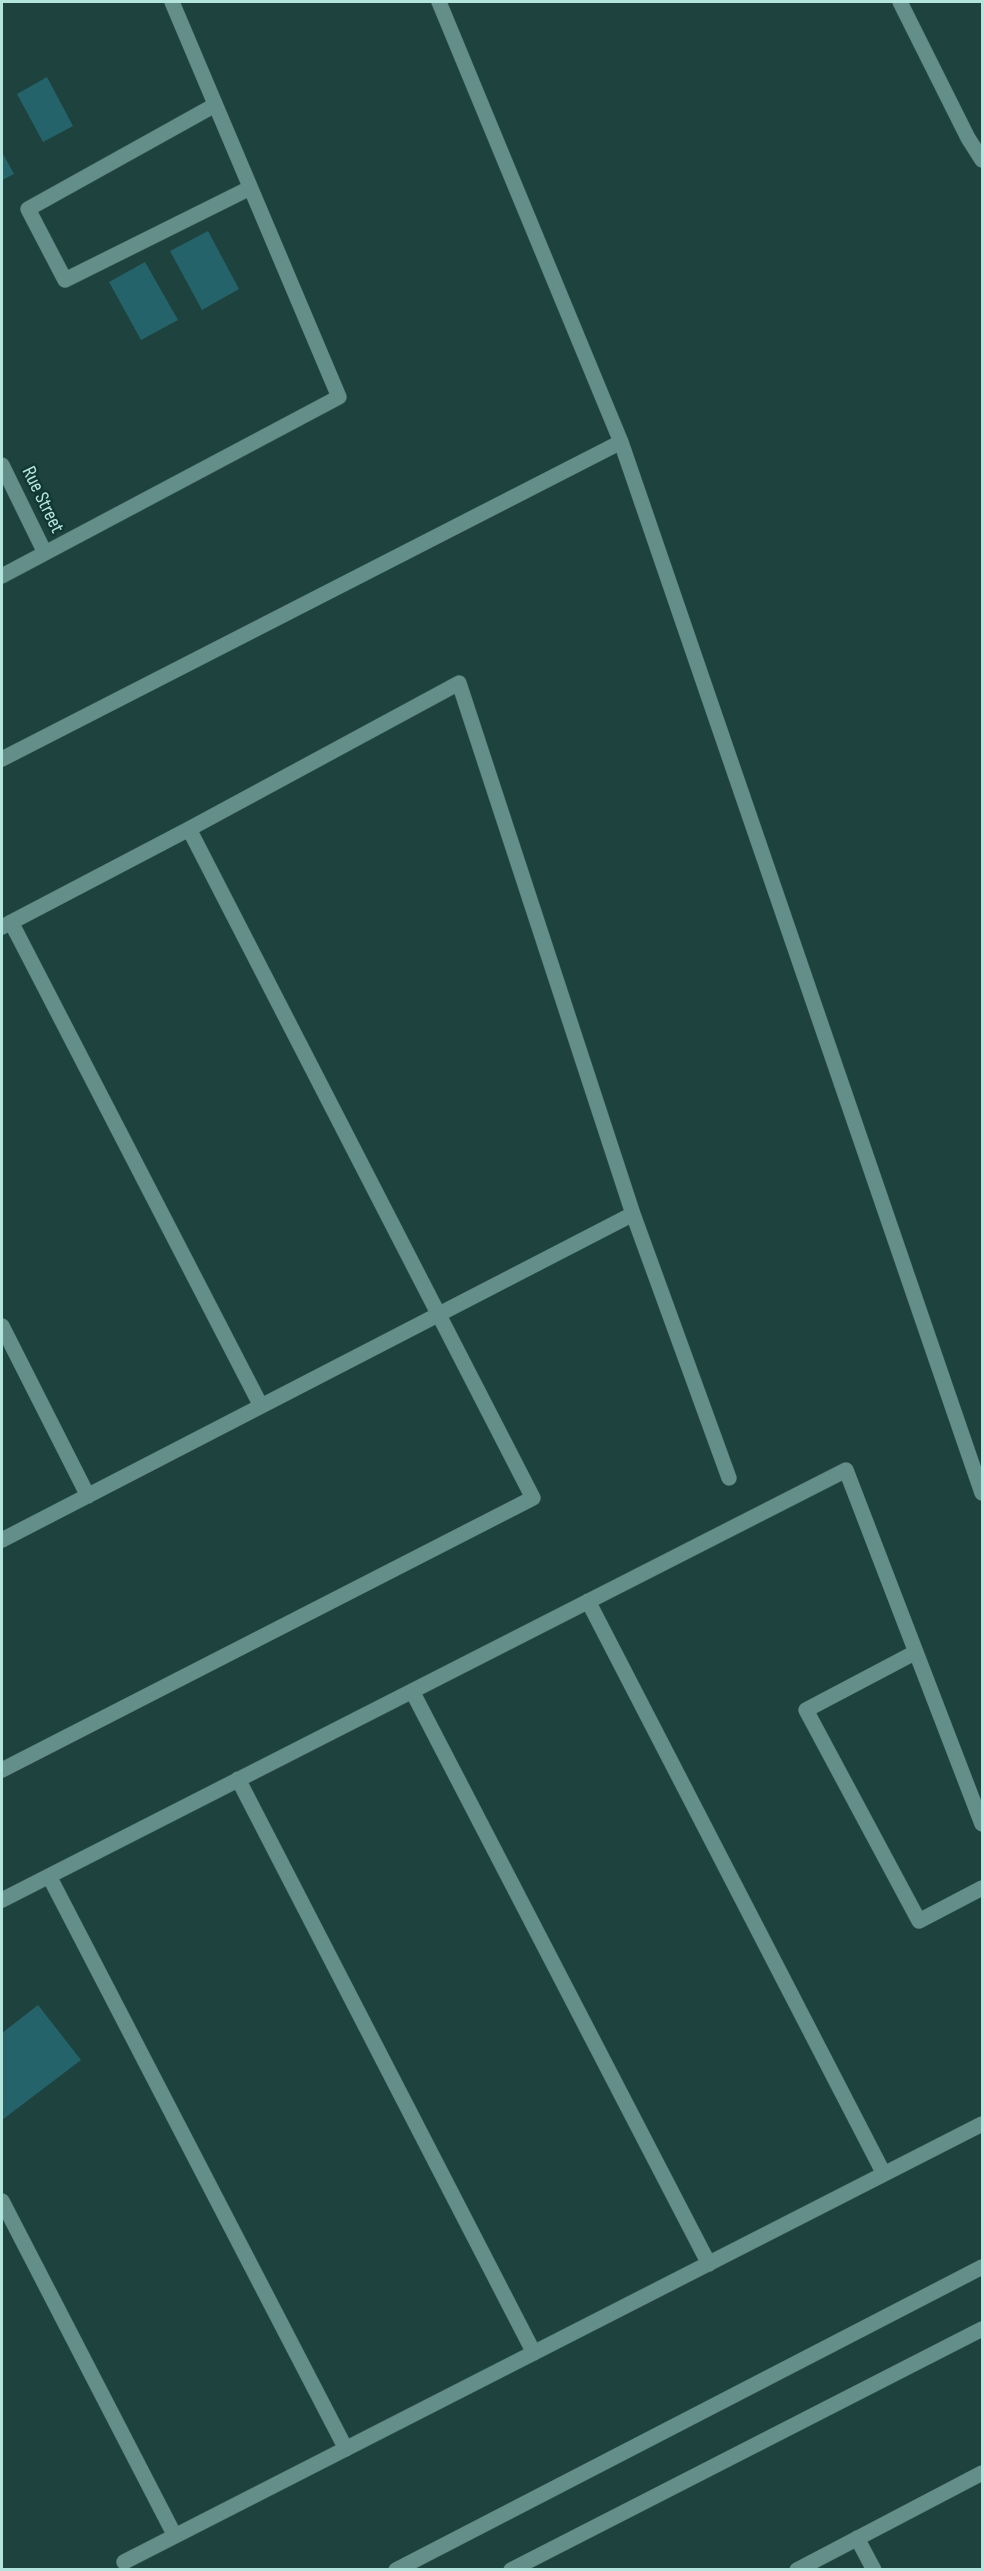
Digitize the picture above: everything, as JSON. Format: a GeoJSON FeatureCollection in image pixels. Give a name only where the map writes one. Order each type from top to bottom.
{"type":"FeatureCollection","features":[{"type":"Feature","properties":{"kind":"street"},"geometry":{"type":"LineString","coordinates":[[2,576],[339,397],[172,2]]}},
{"type":"Feature","properties":{"kind":"street"},"geometry":{"type":"LineString","coordinates":[[439,2],[621,442],[982,1493]]}},
{"type":"Feature","properties":{"kind":"street"},"geometry":{"type":"LineString","coordinates":[[900,2],[968,138],[982,160]]}},
{"type":"Feature","properties":{"kind":"street"},"geometry":{"type":"LineString","coordinates":[[215,105],[28,209],[65,280],[250,188]]}},
{"type":"Feature","properties":{"kind":"street"},"geometry":{"type":"LineString","coordinates":[[2,759],[621,442]]}},
{"type":"Feature","properties":{"kind":"street","name":"Rue Street"},"geometry":{"type":"LineString","coordinates":[[2,465],[45,553]]}},
{"type":"Feature","properties":{"kind":"street"},"geometry":{"type":"LineString","coordinates":[[261,1406],[6,924],[189,829],[459,683],[633,1214],[729,1478]]}},
{"type":"Feature","properties":{"kind":"street"},"geometry":{"type":"LineString","coordinates":[[2,1770],[533,1498],[189,829]]}},
{"type":"Feature","properties":{"kind":"street"},"geometry":{"type":"LineString","coordinates":[[2,1540],[633,1214]]}},
{"type":"Feature","properties":{"kind":"street"},"geometry":{"type":"LineString","coordinates":[[2,1326],[88,1496]]}},
{"type":"Feature","properties":{"kind":"street"},"geometry":{"type":"LineString","coordinates":[[2,1900],[846,1470],[982,1824]]}},
{"type":"Feature","properties":{"kind":"street"},"geometry":{"type":"LineString","coordinates":[[588,1601],[884,2174]]}},
{"type":"Feature","properties":{"kind":"street"},"geometry":{"type":"LineString","coordinates":[[916,1652],[806,1710],[919,1921],[982,1887]]}},
{"type":"Feature","properties":{"kind":"street"},"geometry":{"type":"LineString","coordinates":[[412,1691],[709,2264]]}},
{"type":"Feature","properties":{"kind":"street"},"geometry":{"type":"LineString","coordinates":[[238,1779],[534,2352]]}},
{"type":"Feature","properties":{"kind":"street"},"geometry":{"type":"LineString","coordinates":[[49,1876],[345,2449]]}},
{"type":"Feature","properties":{"kind":"street"},"geometry":{"type":"LineString","coordinates":[[124,2562],[982,2124]]}},
{"type":"Feature","properties":{"kind":"street"},"geometry":{"type":"LineString","coordinates":[[2,2201],[175,2536]]}},
{"type":"Feature","properties":{"kind":"street"},"geometry":{"type":"LineString","coordinates":[[396,2570],[982,2267]]}},
{"type":"Feature","properties":{"kind":"street"},"geometry":{"type":"LineString","coordinates":[[511,2570],[982,2329]]}},
{"type":"Feature","properties":{"kind":"street"},"geometry":{"type":"LineString","coordinates":[[797,2570],[982,2473]]}},
{"type":"Feature","properties":{"kind":"street"},"geometry":{"type":"LineString","coordinates":[[857,2538],[874,2570]]}},
{"type":"Feature","properties":{"kind":"building"},"geometry":{"type":"Polygon","coordinates":[[[47,77],[73,126],[43,142],[17,94],[47,77]]]}},
{"type":"Feature","properties":{"kind":"building"},"geometry":{"type":"Polygon","coordinates":[[[2,152],[14,174],[2,180],[2,152]]]}},
{"type":"Feature","properties":{"kind":"building"},"geometry":{"type":"Polygon","coordinates":[[[208,231],[239,289],[202,310],[170,251],[208,231]]]}},
{"type":"Feature","properties":{"kind":"building"},"geometry":{"type":"Polygon","coordinates":[[[145,262],[178,320],[141,340],[109,282],[145,262]]]}},
{"type":"Feature","properties":{"kind":"building"},"geometry":{"type":"Polygon","coordinates":[[[38,2005],[81,2060],[2,2120],[2,2033],[38,2005]]]}}]}
